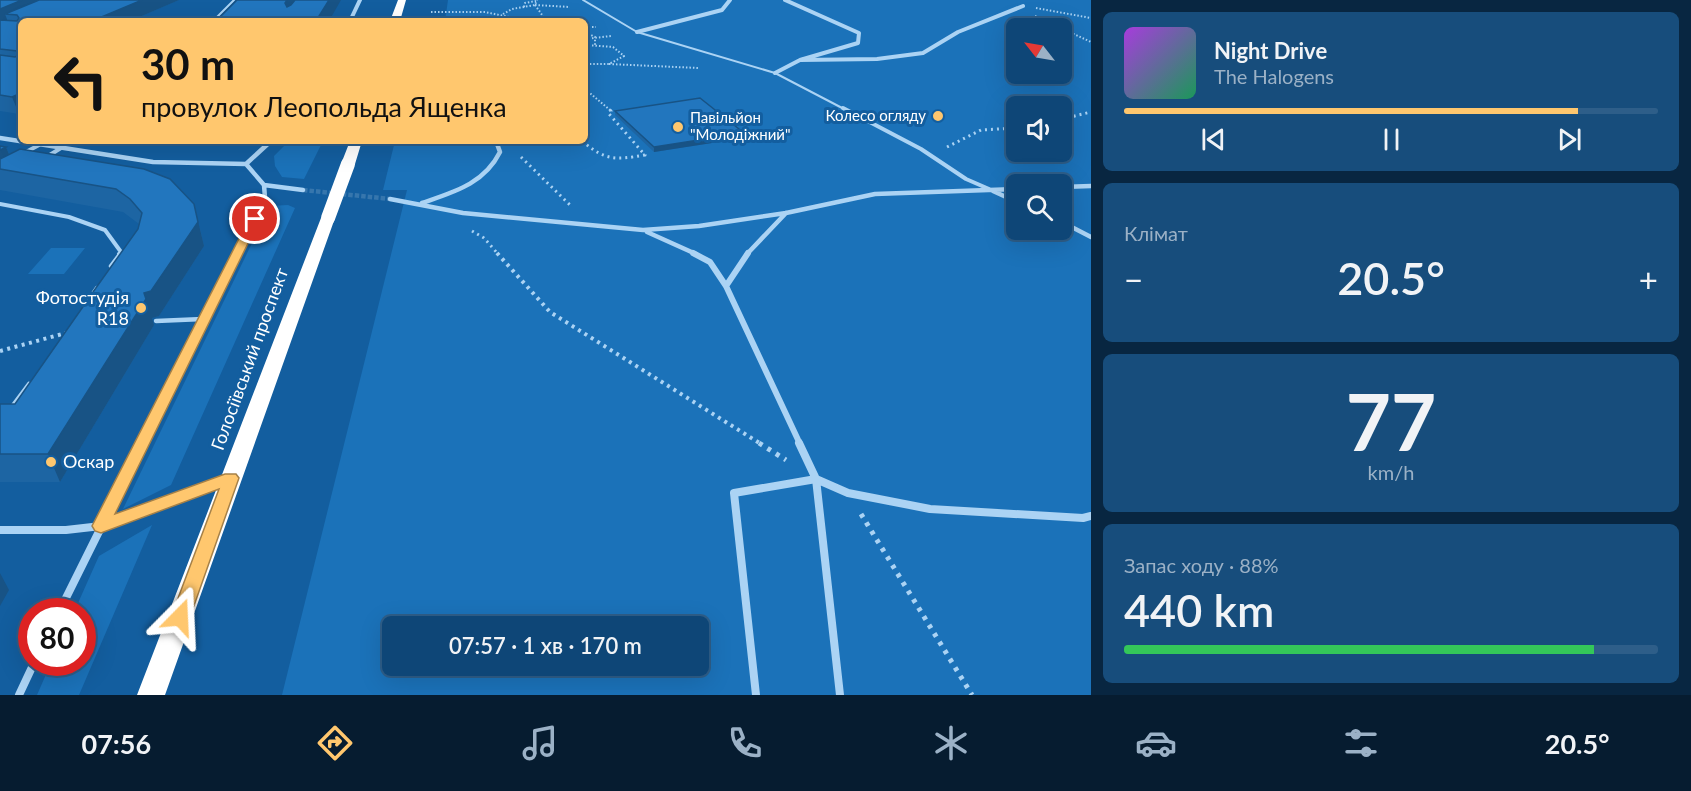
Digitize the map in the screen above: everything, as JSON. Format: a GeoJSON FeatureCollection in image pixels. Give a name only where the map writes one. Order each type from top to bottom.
{"type":"FeatureCollection","features":[{"type":"Feature","properties":{"kind":"highway"},"geometry":{"type":"LineString","coordinates":[[396,18],[402,0]]}},
{"type":"Feature","properties":{"kind":"highway","name":"Голосіївський проспект"},"geometry":{"type":"LineString","coordinates":[[151,695],[355,144]]}},
{"type":"Feature","properties":{"kind":"street"},"geometry":{"type":"LineString","coordinates":[[351,18],[360,0]]}},
{"type":"Feature","properties":{"kind":"street"},"geometry":{"type":"LineString","coordinates":[[637,32],[722,10],[730,0]]}},
{"type":"Feature","properties":{"kind":"street"},"geometry":{"type":"LineString","coordinates":[[775,73],[800,60],[858,43],[859,33],[785,0]]}},
{"type":"Feature","properties":{"kind":"street"},"geometry":{"type":"LineString","coordinates":[[800,60],[877,59],[922,53],[958,32],[1023,6]]}},
{"type":"Feature","properties":{"kind":"street"},"geometry":{"type":"LineString","coordinates":[[0,138],[18,141]]}},
{"type":"Feature","properties":{"kind":"street"},"geometry":{"type":"LineString","coordinates":[[33,144],[211,167],[246,165],[268,144]]}},
{"type":"Feature","properties":{"kind":"street"},"geometry":{"type":"LineString","coordinates":[[421,204],[470,186],[486,175],[495,164],[500,152],[497,144]]}},
{"type":"Feature","properties":{"kind":"street"},"geometry":{"type":"LineString","coordinates":[[66,598],[265,198],[264,185],[246,165]]}},
{"type":"Feature","properties":{"kind":"street"},"geometry":{"type":"LineString","coordinates":[[264,185],[303,190]]}},
{"type":"Feature","properties":{"kind":"street"},"geometry":{"type":"LineString","coordinates":[[1072,187],[1091,186]]}},
{"type":"Feature","properties":{"kind":"street"},"geometry":{"type":"LineString","coordinates":[[989,189],[1006,196]]}},
{"type":"Feature","properties":{"kind":"street"},"geometry":{"type":"LineString","coordinates":[[390,200],[463,213],[643,230],[699,226],[786,213],[875,195],[1006,189]]}},
{"type":"Feature","properties":{"kind":"street"},"geometry":{"type":"LineString","coordinates":[[726,286],[752,247],[786,213]]}},
{"type":"Feature","properties":{"kind":"street"},"geometry":{"type":"LineString","coordinates":[[1072,227],[1091,237]]}},
{"type":"Feature","properties":{"kind":"street"},"geometry":{"type":"LineString","coordinates":[[643,230],[675,243],[710,262],[726,286],[816,478],[840,695]]}},
{"type":"Feature","properties":{"kind":"street"},"geometry":{"type":"LineString","coordinates":[[0,530],[66,530],[101,526],[231,478]]}},
{"type":"Feature","properties":{"kind":"street"},"geometry":{"type":"LineString","coordinates":[[756,695],[734,493],[816,478],[848,493],[930,509],[1083,518],[1091,516]]}},
{"type":"Feature","properties":{"kind":"street"},"geometry":{"type":"LineString","coordinates":[[19,695],[28,676]]}},
{"type":"Feature","properties":{"kind":"lane"},"geometry":{"type":"LineString","coordinates":[[216,18],[234,0]]}},
{"type":"Feature","properties":{"kind":"lane"},"geometry":{"type":"LineString","coordinates":[[583,0],[637,32],[775,73],[989,189]]}},
{"type":"Feature","properties":{"kind":"lane"},"geometry":{"type":"LineString","coordinates":[[18,157],[39,145]]}},
{"type":"Feature","properties":{"kind":"lane"},"geometry":{"type":"LineString","coordinates":[[39,161],[61,148]]}},
{"type":"Feature","properties":{"kind":"lane"},"geometry":{"type":"LineString","coordinates":[[0,204],[69,217],[105,230],[121,252],[109,270]]}},
{"type":"Feature","properties":{"kind":"lane"},"geometry":{"type":"LineString","coordinates":[[66,333],[103,278]]}},
{"type":"Feature","properties":{"kind":"lane"},"geometry":{"type":"LineString","coordinates":[[156,321],[203,319]]}},
{"type":"Feature","properties":{"kind":"lane"},"geometry":{"type":"LineString","coordinates":[[6,415],[33,378]]}},
{"type":"Feature","properties":{"kind":"path"},"geometry":{"type":"LineString","coordinates":[[535,5],[537,0]]}},
{"type":"Feature","properties":{"kind":"path"},"geometry":{"type":"LineString","coordinates":[[524,7],[525,3],[537,0]]}},
{"type":"Feature","properties":{"kind":"path"},"geometry":{"type":"LineString","coordinates":[[502,14],[535,5]]}},
{"type":"Feature","properties":{"kind":"path"},"geometry":{"type":"LineString","coordinates":[[535,5],[544,18]]}},
{"type":"Feature","properties":{"kind":"path"},"geometry":{"type":"LineString","coordinates":[[1023,6],[1033,15],[1091,42]]}},
{"type":"Feature","properties":{"kind":"path"},"geometry":{"type":"LineString","coordinates":[[431,12],[502,14],[517,18]]}},
{"type":"Feature","properties":{"kind":"path"},"geometry":{"type":"LineString","coordinates":[[588,33],[596,37]]}},
{"type":"Feature","properties":{"kind":"path"},"geometry":{"type":"LineString","coordinates":[[588,38],[596,37]]}},
{"type":"Feature","properties":{"kind":"path"},"geometry":{"type":"LineString","coordinates":[[595,45],[596,37]]}},
{"type":"Feature","properties":{"kind":"path"},"geometry":{"type":"LineString","coordinates":[[588,45],[613,47],[623,53],[622,59],[609,64]]}},
{"type":"Feature","properties":{"kind":"path"},"geometry":{"type":"LineString","coordinates":[[588,64],[705,68]]}},
{"type":"Feature","properties":{"kind":"path"},"geometry":{"type":"LineString","coordinates":[[586,144],[602,158],[611,160],[645,155],[609,114],[611,111],[588,92]]}},
{"type":"Feature","properties":{"kind":"path"},"geometry":{"type":"LineString","coordinates":[[1072,117],[1091,112]]}},
{"type":"Feature","properties":{"kind":"path"},"geometry":{"type":"LineString","coordinates":[[930,156],[981,130],[1006,129]]}},
{"type":"Feature","properties":{"kind":"path"},"geometry":{"type":"LineString","coordinates":[[521,157],[591,225]]}},
{"type":"Feature","properties":{"kind":"path"},"geometry":{"type":"LineString","coordinates":[[463,226],[484,238],[550,312],[816,478]]}},
{"type":"Feature","properties":{"kind":"path"},"geometry":{"type":"LineString","coordinates":[[0,351],[66,333]]}},
{"type":"Feature","properties":{"kind":"path"},"geometry":{"type":"LineString","coordinates":[[848,493],[972,695]]}},
{"type":"Feature","properties":{"kind":"shaded area"},"geometry":{"type":"Polygon","coordinates":[[[448,0],[1091,0],[1091,695],[282,695],[407,190],[383,190],[394,144],[588,144],[588,18],[445,18],[448,0]]]}},
{"type":"Feature","properties":{"kind":"shaded area"},"geometry":{"type":"Polygon","coordinates":[[[286,144],[322,144],[304,179],[282,177],[275,166],[274,156],[286,144]]]}},
{"type":"Feature","properties":{"kind":"shaded area"},"geometry":{"type":"Polygon","coordinates":[[[288,205],[295,208],[171,485],[123,509],[270,206],[288,205]]]}},
{"type":"Feature","properties":{"kind":"shaded area"},"geometry":{"type":"Polygon","coordinates":[[[51,248],[85,248],[64,274],[28,274],[51,248]]]}},
{"type":"Feature","properties":{"kind":"shaded area"},"geometry":{"type":"Polygon","coordinates":[[[152,525],[96,655],[96,598],[80,598],[99,556],[152,525]]]}},
{"type":"Feature","properties":{"kind":"shaded area"},"geometry":{"type":"Polygon","coordinates":[[[45,676],[87,676],[79,695],[37,695],[45,676]]]}},
{"type":"Feature","properties":{"kind":"building"},"geometry":{"type":"Polygon","coordinates":[[[0,0],[22,0],[0,9],[0,0]]]}},
{"type":"Feature","properties":{"kind":"building"},"geometry":{"type":"Polygon","coordinates":[[[39,0],[142,0],[99,18],[19,18],[17,15],[5,14],[39,0]]]}},
{"type":"Feature","properties":{"kind":"building"},"geometry":{"type":"Polygon","coordinates":[[[237,0],[287,0],[285,3],[287,7],[295,0],[329,0],[318,18],[219,18],[237,0]]]}},
{"type":"Feature","properties":{"kind":"building"},"geometry":{"type":"Polygon","coordinates":[[[0,20],[18,20],[18,53],[0,49],[0,20]]]}},
{"type":"Feature","properties":{"kind":"building"},"geometry":{"type":"Polygon","coordinates":[[[0,55],[18,56],[18,94],[12,97],[0,95],[0,55]]]}},
{"type":"Feature","properties":{"kind":"building","name":"Павільйон \"Молодіжний\""},"geometry":{"type":"Polygon","coordinates":[[[700,98],[744,133],[654,147],[615,111],[700,98]]]}},
{"type":"Feature","properties":{"kind":"building"},"geometry":{"type":"Polygon","coordinates":[[[20,149],[144,169],[170,179],[194,204],[198,222],[151,291],[144,293],[146,299],[48,454],[0,454],[0,404],[15,404],[87,301],[94,299],[93,292],[138,229],[142,213],[130,199],[116,189],[0,169],[0,159],[20,149]]]}},
{"type":"Feature","properties":{"kind":"tunnel"},"geometry":{"type":"LineString","coordinates":[[303,190],[390,199]]}},
{"type":"Feature","properties":{"kind":"place","name":"Колесо огляду"},"geometry":{"type":"Point","coordinates":[938,116]}},
{"type":"Feature","properties":{"kind":"place","name":"Павільйон \"Молодіжний\""},"geometry":{"type":"Point","coordinates":[678,127]}},
{"type":"Feature","properties":{"kind":"place","name":"Фотостудія R18"},"geometry":{"type":"Point","coordinates":[141,308]}},
{"type":"Feature","properties":{"kind":"place","name":"Оскар"},"geometry":{"type":"Point","coordinates":[51,462]}},
{"type":"Feature","properties":{"kind":"route"},"geometry":{"type":"LineString","coordinates":[[180,617],[231,478],[101,526],[255,219]]}}]}
